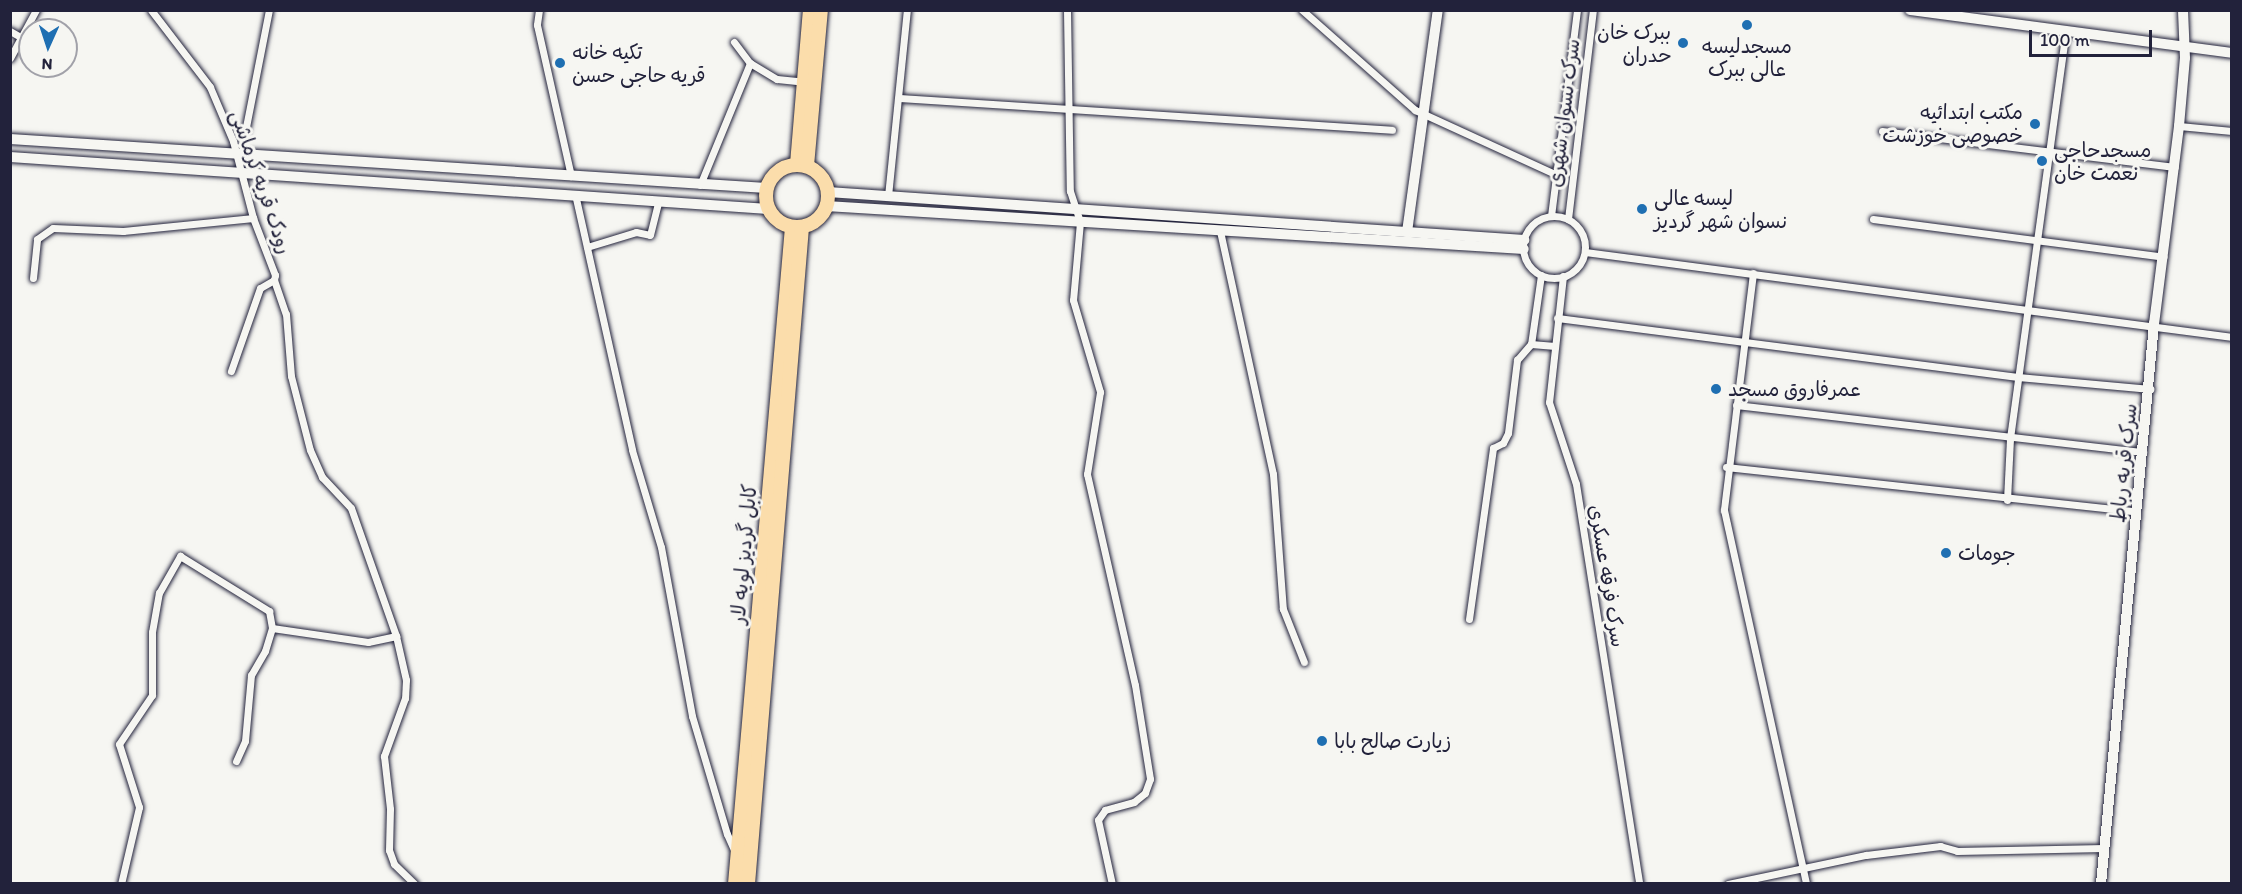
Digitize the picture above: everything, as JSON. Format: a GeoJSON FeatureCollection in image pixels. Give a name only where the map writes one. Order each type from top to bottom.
{"type":"FeatureCollection","features":[{"type":"Feature","properties":{"kind":"highway"},"geometry":{"type":"LineString","coordinates":[[802,165],[804,82],[810,10]]}},
{"type":"Feature","properties":{"kind":"highway"},"geometry":{"type":"LineString","coordinates":[[802,165],[821,10]]}},
{"type":"Feature","properties":{"kind":"highway"},"geometry":{"type":"LineString","coordinates":[[802,165],[823,179],[827,199],[820,217],[797,227],[774,217],[768,209],[766,188],[777,171],[802,165]]}},
{"type":"Feature","properties":{"kind":"highway","name":"کابل گردیز لویه لار"},"geometry":{"type":"LineString","coordinates":[[735,884],[797,227]]}},
{"type":"Feature","properties":{"kind":"highway","name":"کابل گردیز لویه لار"},"geometry":{"type":"LineString","coordinates":[[748,884],[797,227]]}},
{"type":"Feature","properties":{"kind":"street","name":"رودک قریه کرماشی"},"geometry":{"type":"LineString","coordinates":[[151,10],[210,87],[236,154],[253,218],[274,280],[260,288],[231,371]]}},
{"type":"Feature","properties":{"kind":"street"},"geometry":{"type":"LineString","coordinates":[[245,132],[269,10]]}},
{"type":"Feature","properties":{"kind":"street"},"geometry":{"type":"LineString","coordinates":[[539,10],[537,25],[571,176]]}},
{"type":"Feature","properties":{"kind":"street"},"geometry":{"type":"LineString","coordinates":[[888,196],[907,10]]}},
{"type":"Feature","properties":{"kind":"street"},"geometry":{"type":"LineString","coordinates":[[1067,10],[1066,108],[1070,191],[1080,222],[1073,300],[1100,392],[1087,474],[1135,685],[1150,779],[1145,793],[1134,802],[1106,810],[1098,820],[1112,884]]}},
{"type":"Feature","properties":{"kind":"street"},"geometry":{"type":"LineString","coordinates":[[1302,10],[1424,114],[1557,175]]}},
{"type":"Feature","properties":{"kind":"street"},"geometry":{"type":"LineString","coordinates":[[1407,232],[1438,10]]}},
{"type":"Feature","properties":{"kind":"street","name":"سرک نسوان شهری"},"geometry":{"type":"LineString","coordinates":[[1551,216],[1577,10]]}},
{"type":"Feature","properties":{"kind":"street","name":"سرک نسوان شهری"},"geometry":{"type":"LineString","coordinates":[[1568,219],[1593,10]]}},
{"type":"Feature","properties":{"kind":"street"},"geometry":{"type":"LineString","coordinates":[[1910,10],[2232,53]]}},
{"type":"Feature","properties":{"kind":"street","name":"سرک قریه رباط"},"geometry":{"type":"LineString","coordinates":[[2101,884],[2150,389],[2154,324],[2179,126],[2185,58],[2182,46],[2183,10]]}},
{"type":"Feature","properties":{"kind":"street"},"geometry":{"type":"LineString","coordinates":[[2007,500],[2010,438],[2026,310],[2066,31]]}},
{"type":"Feature","properties":{"kind":"street"},"geometry":{"type":"LineString","coordinates":[[734,42],[750,63],[777,79],[804,82]]}},
{"type":"Feature","properties":{"kind":"street"},"geometry":{"type":"LineString","coordinates":[[10,58],[18,45]]}},
{"type":"Feature","properties":{"kind":"street"},"geometry":{"type":"LineString","coordinates":[[699,185],[750,63]]}},
{"type":"Feature","properties":{"kind":"street"},"geometry":{"type":"LineString","coordinates":[[899,98],[1392,130]]}},
{"type":"Feature","properties":{"kind":"street"},"geometry":{"type":"LineString","coordinates":[[2179,126],[2232,131]]}},
{"type":"Feature","properties":{"kind":"street"},"geometry":{"type":"LineString","coordinates":[[1882,131],[2175,167]]}},
{"type":"Feature","properties":{"kind":"street"},"geometry":{"type":"LineString","coordinates":[[10,139],[766,188]]}},
{"type":"Feature","properties":{"kind":"street"},"geometry":{"type":"LineString","coordinates":[[10,157],[768,209]]}},
{"type":"Feature","properties":{"kind":"street"},"geometry":{"type":"LineString","coordinates":[[575,194],[632,450],[661,547],[692,716],[727,834],[738,857]]}},
{"type":"Feature","properties":{"kind":"street"},"geometry":{"type":"LineString","coordinates":[[827,199],[888,196],[1407,232],[1524,245]]}},
{"type":"Feature","properties":{"kind":"street"},"geometry":{"type":"LineString","coordinates":[[827,199],[1080,222],[1524,245]]}},
{"type":"Feature","properties":{"kind":"street"},"geometry":{"type":"LineString","coordinates":[[587,247],[636,232],[650,235],[658,200]]}},
{"type":"Feature","properties":{"kind":"street"},"geometry":{"type":"LineString","coordinates":[[1551,216],[1568,219],[1581,231],[1585,252],[1576,268],[1563,276],[1541,274],[1529,264],[1524,245],[1534,224],[1551,216]]}},
{"type":"Feature","properties":{"kind":"street"},"geometry":{"type":"LineString","coordinates":[[33,278],[37,239],[53,228],[123,231],[253,218]]}},
{"type":"Feature","properties":{"kind":"street"},"geometry":{"type":"LineString","coordinates":[[1873,219],[2035,243],[2164,257]]}},
{"type":"Feature","properties":{"kind":"street"},"geometry":{"type":"LineString","coordinates":[[1220,231],[1273,474],[1283,609],[1304,662]]}},
{"type":"Feature","properties":{"kind":"street"},"geometry":{"type":"LineString","coordinates":[[1585,252],[2026,310],[2154,324],[2232,337]]}},
{"type":"Feature","properties":{"kind":"street"},"geometry":{"type":"LineString","coordinates":[[1753,273],[1726,467],[1724,510],[1806,884]]}},
{"type":"Feature","properties":{"kind":"street"},"geometry":{"type":"LineString","coordinates":[[1469,619],[1493,448],[1503,443],[1508,433],[1517,360],[1531,344],[1541,274]]}},
{"type":"Feature","properties":{"kind":"street","name":"سرک فرقه عسکری"},"geometry":{"type":"LineString","coordinates":[[1563,276],[1552,346],[1549,402],[1576,484],[1639,884]]}},
{"type":"Feature","properties":{"kind":"street"},"geometry":{"type":"LineString","coordinates":[[274,280],[286,314],[291,376],[310,450],[322,477],[351,508],[396,636],[406,680],[405,698],[384,756],[390,809],[389,850],[394,864],[416,884]]}},
{"type":"Feature","properties":{"kind":"street"},"geometry":{"type":"LineString","coordinates":[[1557,318],[2018,377],[2150,389]]}},
{"type":"Feature","properties":{"kind":"street"},"geometry":{"type":"LineString","coordinates":[[1531,344],[1552,346]]}},
{"type":"Feature","properties":{"kind":"street"},"geometry":{"type":"LineString","coordinates":[[1736,405],[2143,452]]}},
{"type":"Feature","properties":{"kind":"street"},"geometry":{"type":"LineString","coordinates":[[1726,467],[2007,500],[2137,512]]}},
{"type":"Feature","properties":{"kind":"street"},"geometry":{"type":"LineString","coordinates":[[121,884],[139,807],[119,744],[152,695],[152,632],[159,593],[180,556],[269,611],[272,628],[265,651],[250,675],[245,741],[236,761]]}},
{"type":"Feature","properties":{"kind":"street"},"geometry":{"type":"LineString","coordinates":[[272,628],[368,642],[396,636]]}},
{"type":"Feature","properties":{"kind":"street"},"geometry":{"type":"LineString","coordinates":[[1728,884],[1866,855],[1940,846],[1957,851],[2104,848]]}},
{"type":"Feature","properties":{"kind":"place","name":"مسجدلیسه عالی ببرک"},"geometry":{"type":"Point","coordinates":[1747,25]}},
{"type":"Feature","properties":{"kind":"place","name":"ببرک خان حدران"},"geometry":{"type":"Point","coordinates":[1683,43]}},
{"type":"Feature","properties":{"kind":"place","name":"تکیه خانه قریه حاجی حسن"},"geometry":{"type":"Point","coordinates":[560,63]}},
{"type":"Feature","properties":{"kind":"place","name":"مکتب ابتدائیه خصوصی خوزشت"},"geometry":{"type":"Point","coordinates":[2035,124]}},
{"type":"Feature","properties":{"kind":"place","name":"مسجدحاجی نعمت خان"},"geometry":{"type":"Point","coordinates":[2042,161]}},
{"type":"Feature","properties":{"kind":"place","name":"لیسه عالی نسوان شهر گردیز"},"geometry":{"type":"Point","coordinates":[1642,209]}},
{"type":"Feature","properties":{"kind":"place","name":"عمرفاروق مسجد"},"geometry":{"type":"Point","coordinates":[1716,389]}},
{"type":"Feature","properties":{"kind":"place","name":"جومات"},"geometry":{"type":"Point","coordinates":[1946,553]}},
{"type":"Feature","properties":{"kind":"place","name":"زیارت صالح بابا"},"geometry":{"type":"Point","coordinates":[1322,741]}}]}
